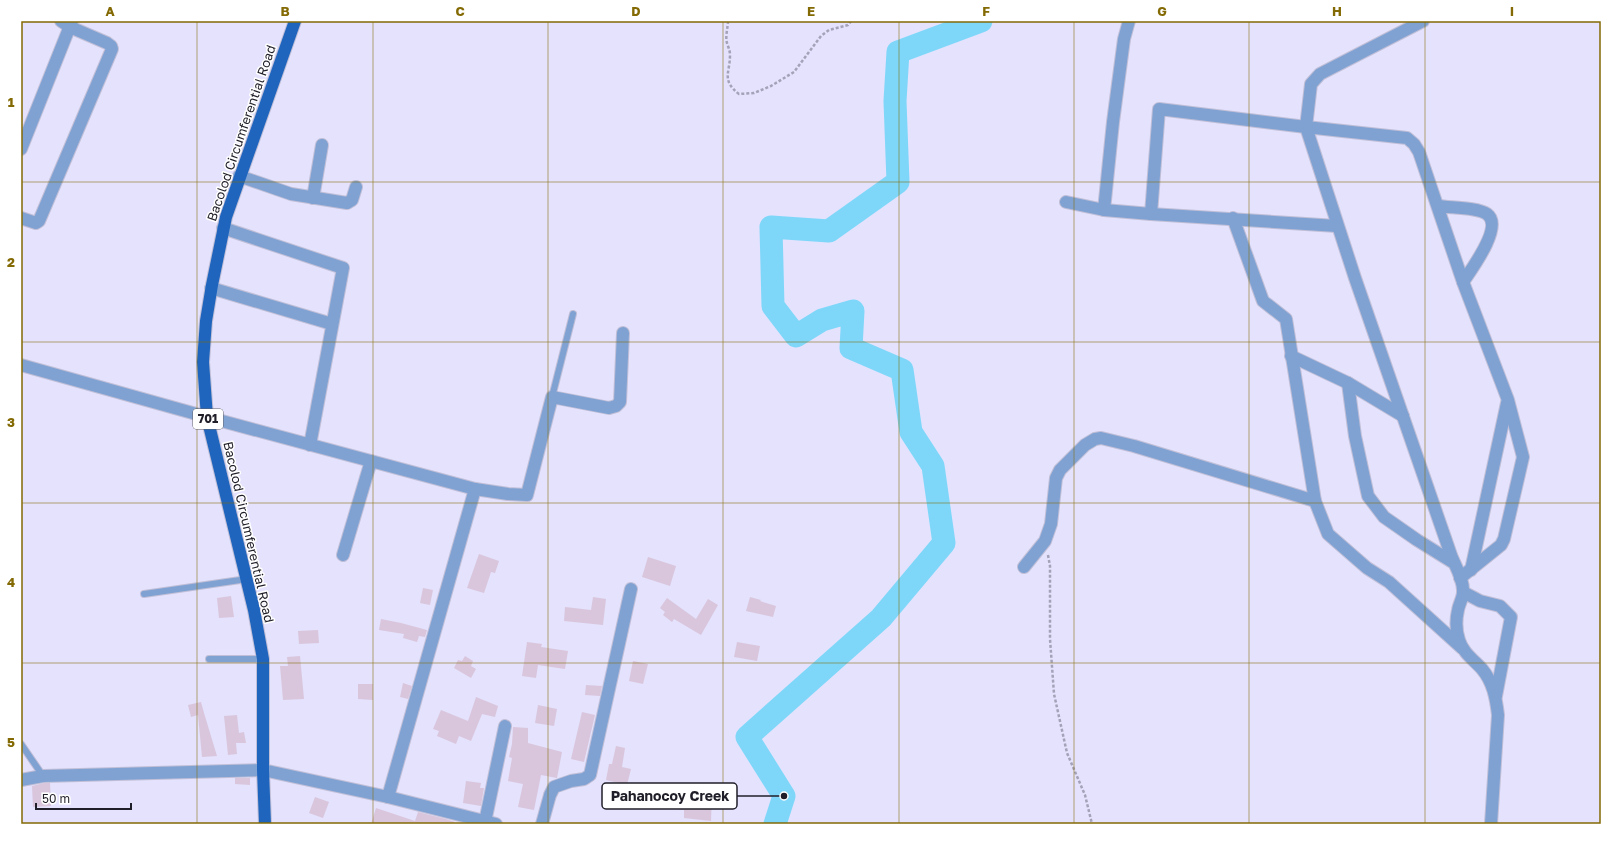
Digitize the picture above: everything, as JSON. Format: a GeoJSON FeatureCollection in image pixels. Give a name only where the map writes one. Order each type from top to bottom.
{"type":"FeatureCollection","features":[{"type":"Feature","properties":{"kind":"main road","name":"Bacolod Circumferential Road"},"geometry":{"type":"LineString","coordinates":[[266,824],[263,770],[263,659],[247,579],[207,417],[203,362],[206,321],[223,228],[295,21]]}},
{"type":"Feature","properties":{"kind":"street"},"geometry":{"type":"LineString","coordinates":[[1104,210],[1113,122],[1124,39],[1129,21]]}},
{"type":"Feature","properties":{"kind":"street"},"geometry":{"type":"LineString","coordinates":[[1422,21],[1320,74],[1311,84],[1306,128],[1403,416],[1460,578],[1463,592],[1458,611],[1457,628],[1462,648]]}},
{"type":"Feature","properties":{"kind":"street"},"geometry":{"type":"LineString","coordinates":[[21,149],[68,23],[111,46],[112,49],[39,221],[34,223],[22,220]]}},
{"type":"Feature","properties":{"kind":"street"},"geometry":{"type":"LineString","coordinates":[[1151,214],[1159,109],[1306,128],[1407,138],[1414,144],[1419,152],[1463,282],[1508,400],[1523,458],[1504,539],[1497,549],[1460,578]]}},
{"type":"Feature","properties":{"kind":"street"},"geometry":{"type":"LineString","coordinates":[[313,198],[322,145]]}},
{"type":"Feature","properties":{"kind":"street"},"geometry":{"type":"LineString","coordinates":[[240,176],[291,194],[347,203],[352,200],[356,187]]}},
{"type":"Feature","properties":{"kind":"street"},"geometry":{"type":"LineString","coordinates":[[1066,202],[1104,210],[1338,226]]}},
{"type":"Feature","properties":{"kind":"street"},"geometry":{"type":"LineString","coordinates":[[1438,206],[1480,211],[1487,214],[1492,222],[1491,233],[1488,240],[1477,261],[1463,282]]}},
{"type":"Feature","properties":{"kind":"street"},"geometry":{"type":"LineString","coordinates":[[1233,218],[1263,302],[1286,319],[1315,501],[1328,534],[1367,568],[1389,582],[1462,648],[1489,680],[1496,697],[1498,715],[1491,824]]}},
{"type":"Feature","properties":{"kind":"street"},"geometry":{"type":"LineString","coordinates":[[223,228],[343,268],[310,445]]}},
{"type":"Feature","properties":{"kind":"street"},"geometry":{"type":"LineString","coordinates":[[211,288],[332,324]]}},
{"type":"Feature","properties":{"kind":"street"},"geometry":{"type":"LineString","coordinates":[[21,365],[475,489],[527,495],[552,397],[609,408],[616,406],[620,402],[623,333]]}},
{"type":"Feature","properties":{"kind":"street"},"geometry":{"type":"LineString","coordinates":[[1291,356],[1348,382],[1403,416]]}},
{"type":"Feature","properties":{"kind":"street"},"geometry":{"type":"LineString","coordinates":[[1348,382],[1355,436],[1368,496],[1384,517],[1454,563]]}},
{"type":"Feature","properties":{"kind":"street"},"geometry":{"type":"LineString","coordinates":[[1471,570],[1508,400]]}},
{"type":"Feature","properties":{"kind":"street"},"geometry":{"type":"LineString","coordinates":[[1024,567],[1045,541],[1051,524],[1056,478],[1060,470],[1085,444],[1095,439],[1101,438],[1134,446],[1315,501]]}},
{"type":"Feature","properties":{"kind":"street"},"geometry":{"type":"LineString","coordinates":[[343,555],[371,461]]}},
{"type":"Feature","properties":{"kind":"street"},"geometry":{"type":"LineString","coordinates":[[388,797],[475,489]]}},
{"type":"Feature","properties":{"kind":"street"},"geometry":{"type":"LineString","coordinates":[[542,824],[550,794],[554,787],[571,781],[584,780],[590,775],[631,589]]}},
{"type":"Feature","properties":{"kind":"street"},"geometry":{"type":"LineString","coordinates":[[1463,592],[1480,601],[1500,606],[1511,617],[1496,697]]}},
{"type":"Feature","properties":{"kind":"street"},"geometry":{"type":"LineString","coordinates":[[21,780],[44,776],[263,770],[388,797],[491,823],[505,726]]}},
{"type":"Feature","properties":{"kind":"lane"},"geometry":{"type":"LineString","coordinates":[[552,397],[573,314]]}},
{"type":"Feature","properties":{"kind":"lane"},"geometry":{"type":"LineString","coordinates":[[144,594],[247,579]]}},
{"type":"Feature","properties":{"kind":"lane"},"geometry":{"type":"LineString","coordinates":[[209,659],[263,659]]}},
{"type":"Feature","properties":{"kind":"lane"},"geometry":{"type":"LineString","coordinates":[[21,744],[44,776]]}},
{"type":"Feature","properties":{"kind":"path"},"geometry":{"type":"LineString","coordinates":[[728,21],[727,43],[730,48],[730,56],[726,75],[730,87],[739,94],[754,93],[771,86],[794,72],[821,36],[829,30],[848,25],[851,21]]}},
{"type":"Feature","properties":{"kind":"path"},"geometry":{"type":"LineString","coordinates":[[1045,541],[1050,566],[1050,639],[1054,694],[1068,753],[1085,795],[1092,824]]}},
{"type":"Feature","properties":{"kind":"building"},"geometry":{"type":"Polygon","coordinates":[[[479,554],[499,561],[495,573],[491,572],[484,593],[467,588],[479,554]]]}},
{"type":"Feature","properties":{"kind":"building"},"geometry":{"type":"Polygon","coordinates":[[[648,557],[676,566],[670,586],[642,577],[648,557]]]}},
{"type":"Feature","properties":{"kind":"building"},"geometry":{"type":"Polygon","coordinates":[[[423,588],[433,590],[430,605],[420,603],[423,588]]]}},
{"type":"Feature","properties":{"kind":"building"},"geometry":{"type":"Polygon","coordinates":[[[231,596],[234,617],[219,618],[217,598],[231,596]]]}},
{"type":"Feature","properties":{"kind":"building"},"geometry":{"type":"Polygon","coordinates":[[[593,597],[606,599],[603,625],[564,621],[565,607],[591,610],[593,597]]]}},
{"type":"Feature","properties":{"kind":"building"},"geometry":{"type":"Polygon","coordinates":[[[750,597],[776,606],[773,617],[746,611],[750,597]]]}},
{"type":"Feature","properties":{"kind":"building"},"geometry":{"type":"Polygon","coordinates":[[[667,598],[696,619],[708,599],[718,605],[701,635],[674,619],[672,622],[663,615],[665,612],[660,608],[667,598]]]}},
{"type":"Feature","properties":{"kind":"building"},"geometry":{"type":"Polygon","coordinates":[[[381,619],[427,630],[425,637],[419,636],[417,642],[403,638],[404,634],[379,630],[381,619]]]}},
{"type":"Feature","properties":{"kind":"building"},"geometry":{"type":"Polygon","coordinates":[[[318,630],[319,643],[299,644],[298,631],[318,630]]]}},
{"type":"Feature","properties":{"kind":"building"},"geometry":{"type":"Polygon","coordinates":[[[527,642],[542,644],[541,647],[568,651],[565,669],[538,665],[536,678],[522,676],[527,642]]]}},
{"type":"Feature","properties":{"kind":"building"},"geometry":{"type":"Polygon","coordinates":[[[737,642],[760,646],[757,661],[734,657],[737,642]]]}},
{"type":"Feature","properties":{"kind":"building"},"geometry":{"type":"Polygon","coordinates":[[[300,656],[304,699],[283,700],[280,666],[288,666],[287,657],[300,656]]]}},
{"type":"Feature","properties":{"kind":"building"},"geometry":{"type":"Polygon","coordinates":[[[465,656],[473,661],[471,666],[476,669],[471,678],[454,668],[458,660],[462,661],[465,656]]]}},
{"type":"Feature","properties":{"kind":"building"},"geometry":{"type":"Polygon","coordinates":[[[633,661],[648,664],[643,684],[629,681],[633,661]]]}},
{"type":"Feature","properties":{"kind":"building"},"geometry":{"type":"Polygon","coordinates":[[[403,683],[412,686],[408,699],[400,697],[403,683]]]}},
{"type":"Feature","properties":{"kind":"building"},"geometry":{"type":"Polygon","coordinates":[[[358,684],[373,684],[373,700],[358,699],[358,684]]]}},
{"type":"Feature","properties":{"kind":"building"},"geometry":{"type":"Polygon","coordinates":[[[586,685],[602,686],[600,696],[585,695],[586,685]]]}},
{"type":"Feature","properties":{"kind":"building"},"geometry":{"type":"Polygon","coordinates":[[[476,697],[498,706],[495,717],[482,714],[471,741],[459,736],[456,744],[437,736],[439,731],[433,729],[441,710],[468,721],[476,697]]]}},
{"type":"Feature","properties":{"kind":"building"},"geometry":{"type":"Polygon","coordinates":[[[201,702],[217,756],[202,757],[198,715],[191,717],[188,705],[201,702]]]}},
{"type":"Feature","properties":{"kind":"building"},"geometry":{"type":"Polygon","coordinates":[[[538,705],[557,709],[554,726],[535,723],[538,705]]]}},
{"type":"Feature","properties":{"kind":"building"},"geometry":{"type":"Polygon","coordinates":[[[582,712],[595,715],[584,762],[571,759],[582,712]]]}},
{"type":"Feature","properties":{"kind":"building"},"geometry":{"type":"Polygon","coordinates":[[[237,715],[239,733],[244,732],[246,743],[236,743],[237,754],[228,755],[224,716],[237,715]]]}},
{"type":"Feature","properties":{"kind":"building"},"geometry":{"type":"Polygon","coordinates":[[[513,727],[528,728],[528,743],[562,752],[557,778],[541,775],[534,810],[518,807],[523,784],[508,781],[512,758],[509,757],[512,744],[513,727]]]}},
{"type":"Feature","properties":{"kind":"building"},"geometry":{"type":"Polygon","coordinates":[[[616,746],[625,748],[622,767],[631,769],[627,785],[606,780],[609,764],[612,764],[616,746]]]}},
{"type":"Feature","properties":{"kind":"building"},"geometry":{"type":"Polygon","coordinates":[[[235,778],[250,778],[250,785],[235,784],[235,778]]]}},
{"type":"Feature","properties":{"kind":"building"},"geometry":{"type":"Polygon","coordinates":[[[466,781],[481,783],[480,788],[484,788],[481,806],[463,803],[466,781]]]}},
{"type":"Feature","properties":{"kind":"building"},"geometry":{"type":"Polygon","coordinates":[[[50,783],[51,806],[33,807],[32,786],[50,783]]]}},
{"type":"Feature","properties":{"kind":"building"},"geometry":{"type":"Polygon","coordinates":[[[680,792],[712,793],[711,821],[684,818],[684,810],[679,810],[680,792]]]}},
{"type":"Feature","properties":{"kind":"building"},"geometry":{"type":"Polygon","coordinates":[[[315,797],[329,802],[323,818],[309,813],[315,797]]]}},
{"type":"Feature","properties":{"kind":"building"},"geometry":{"type":"Polygon","coordinates":[[[376,808],[415,821],[418,812],[455,822],[454,824],[371,824],[376,808]]]}},
{"type":"Feature","properties":{"kind":"waterway"},"geometry":{"type":"LineString","coordinates":[[775,824],[784,796],[747,737],[881,618],[944,543],[933,466],[911,432],[902,370],[851,348],[853,311],[822,320],[796,336],[773,306],[771,227],[829,231],[898,182],[895,101],[898,52],[981,21]]}},
{"type":"Feature","properties":{"kind":"place","name":"Pahanocoy Creek"},"geometry":{"type":"Point","coordinates":[784,796]}}]}
